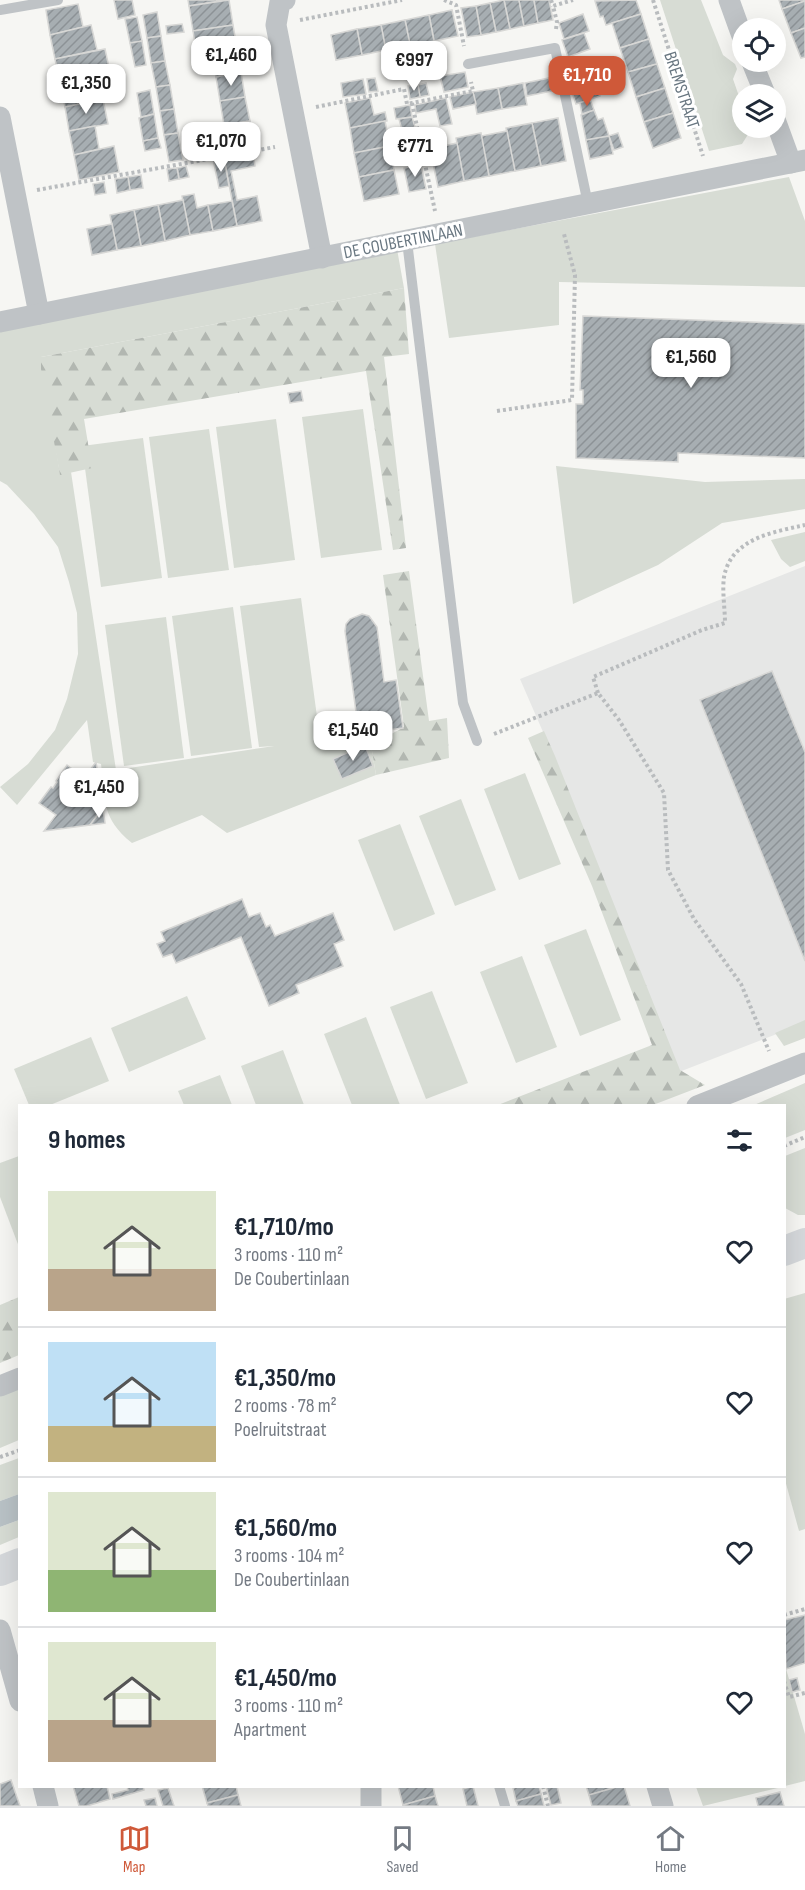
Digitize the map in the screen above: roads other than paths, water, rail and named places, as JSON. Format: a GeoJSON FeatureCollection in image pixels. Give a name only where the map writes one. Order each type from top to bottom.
{"type":"FeatureCollection","features":[{"type":"Feature","properties":{"kind":"main road"},"geometry":{"type":"LineString","coordinates":[[786,1250],[805,1244]]}},
{"type":"Feature","properties":{"kind":"main road"},"geometry":{"type":"LineString","coordinates":[[0,1571],[18,1564]]}},
{"type":"Feature","properties":{"kind":"street"},"geometry":{"type":"LineString","coordinates":[[285,0],[280,2],[276,25],[322,258]]}},
{"type":"Feature","properties":{"kind":"street"},"geometry":{"type":"LineString","coordinates":[[729,0],[736,18]]}},
{"type":"Feature","properties":{"kind":"street"},"geometry":{"type":"LineString","coordinates":[[0,117],[39,314]]}},
{"type":"Feature","properties":{"kind":"street"},"geometry":{"type":"LineString","coordinates":[[785,138],[798,161]]}},
{"type":"Feature","properties":{"kind":"street","name":"DE COUBERTINLAAN"},"geometry":{"type":"LineString","coordinates":[[0,322],[798,161]]}},
{"type":"Feature","properties":{"kind":"street"},"geometry":{"type":"LineString","coordinates":[[703,1104],[805,1063]]}},
{"type":"Feature","properties":{"kind":"street"},"geometry":{"type":"LineString","coordinates":[[0,1386],[18,1379]]}},
{"type":"Feature","properties":{"kind":"street"},"geometry":{"type":"LineString","coordinates":[[0,1630],[18,1694]]}},
{"type":"Feature","properties":{"kind":"street"},"geometry":{"type":"LineString","coordinates":[[44,1788],[48,1806]]}},
{"type":"Feature","properties":{"kind":"street"},"geometry":{"type":"LineString","coordinates":[[371,1788],[371,1806]]}},
{"type":"Feature","properties":{"kind":"street"},"geometry":{"type":"LineString","coordinates":[[658,1788],[663,1806]]}},
{"type":"Feature","properties":{"kind":"lane"},"geometry":{"type":"LineString","coordinates":[[0,10],[58,0]]}},
{"type":"Feature","properties":{"kind":"lane"},"geometry":{"type":"LineString","coordinates":[[468,64],[555,48],[588,204]]}},
{"type":"Feature","properties":{"kind":"lane"},"geometry":{"type":"LineString","coordinates":[[407,241],[463,703],[477,741]]}},
{"type":"Feature","properties":{"kind":"lane"},"geometry":{"type":"LineString","coordinates":[[500,1788],[505,1806]]}}]}
